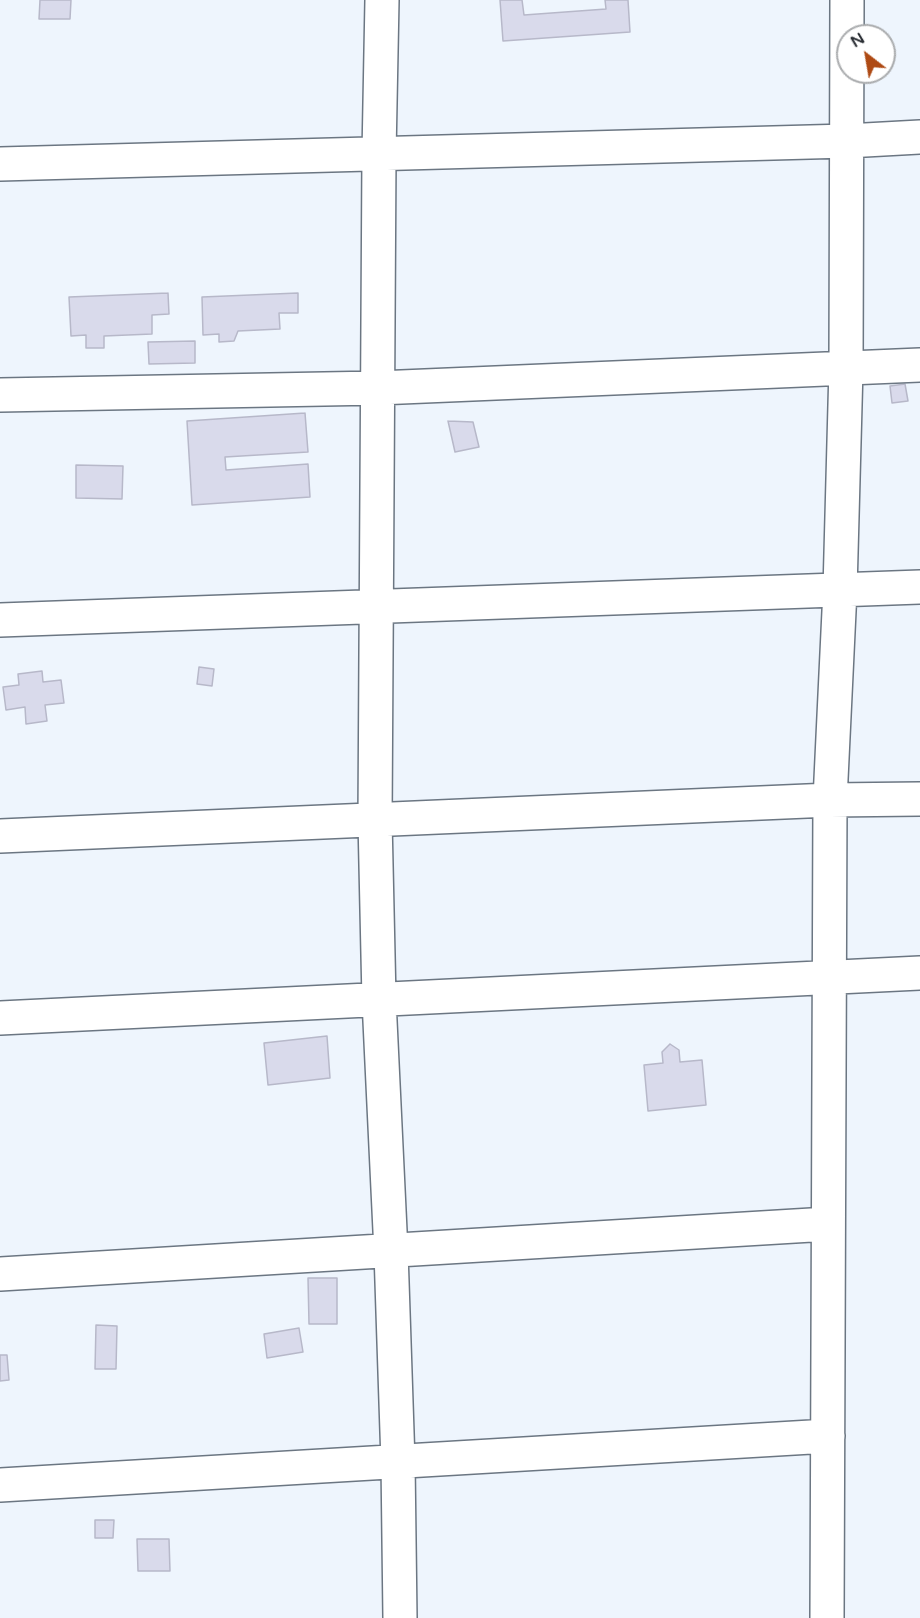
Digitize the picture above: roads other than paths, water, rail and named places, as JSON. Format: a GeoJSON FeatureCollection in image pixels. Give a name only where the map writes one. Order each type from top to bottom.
{"type":"FeatureCollection","features":[{"type":"Feature","properties":{"kind":"street"},"geometry":{"type":"LineString","coordinates":[[382,0],[375,606],[375,820],[379,1000],[392,1252],[400,1618]]}},
{"type":"Feature","properties":{"kind":"street"},"geometry":{"type":"LineString","coordinates":[[827,1618],[830,800],[840,590],[846,368],[847,0]]}},
{"type":"Feature","properties":{"kind":"street"},"geometry":{"type":"LineString","coordinates":[[0,164],[847,141],[920,137]]}},
{"type":"Feature","properties":{"kind":"street"},"geometry":{"type":"LineString","coordinates":[[0,395],[378,388],[920,365]]}},
{"type":"Feature","properties":{"kind":"street"},"geometry":{"type":"LineString","coordinates":[[0,620],[920,587]]}},
{"type":"Feature","properties":{"kind":"street"},"geometry":{"type":"LineString","coordinates":[[0,836],[830,800],[920,799]]}},
{"type":"Feature","properties":{"kind":"street"},"geometry":{"type":"LineString","coordinates":[[0,1018],[920,974]]}},
{"type":"Feature","properties":{"kind":"street"},"geometry":{"type":"LineString","coordinates":[[0,1274],[828,1224]]}},
{"type":"Feature","properties":{"kind":"street"},"geometry":{"type":"LineString","coordinates":[[0,1485],[828,1436]]}}]}
